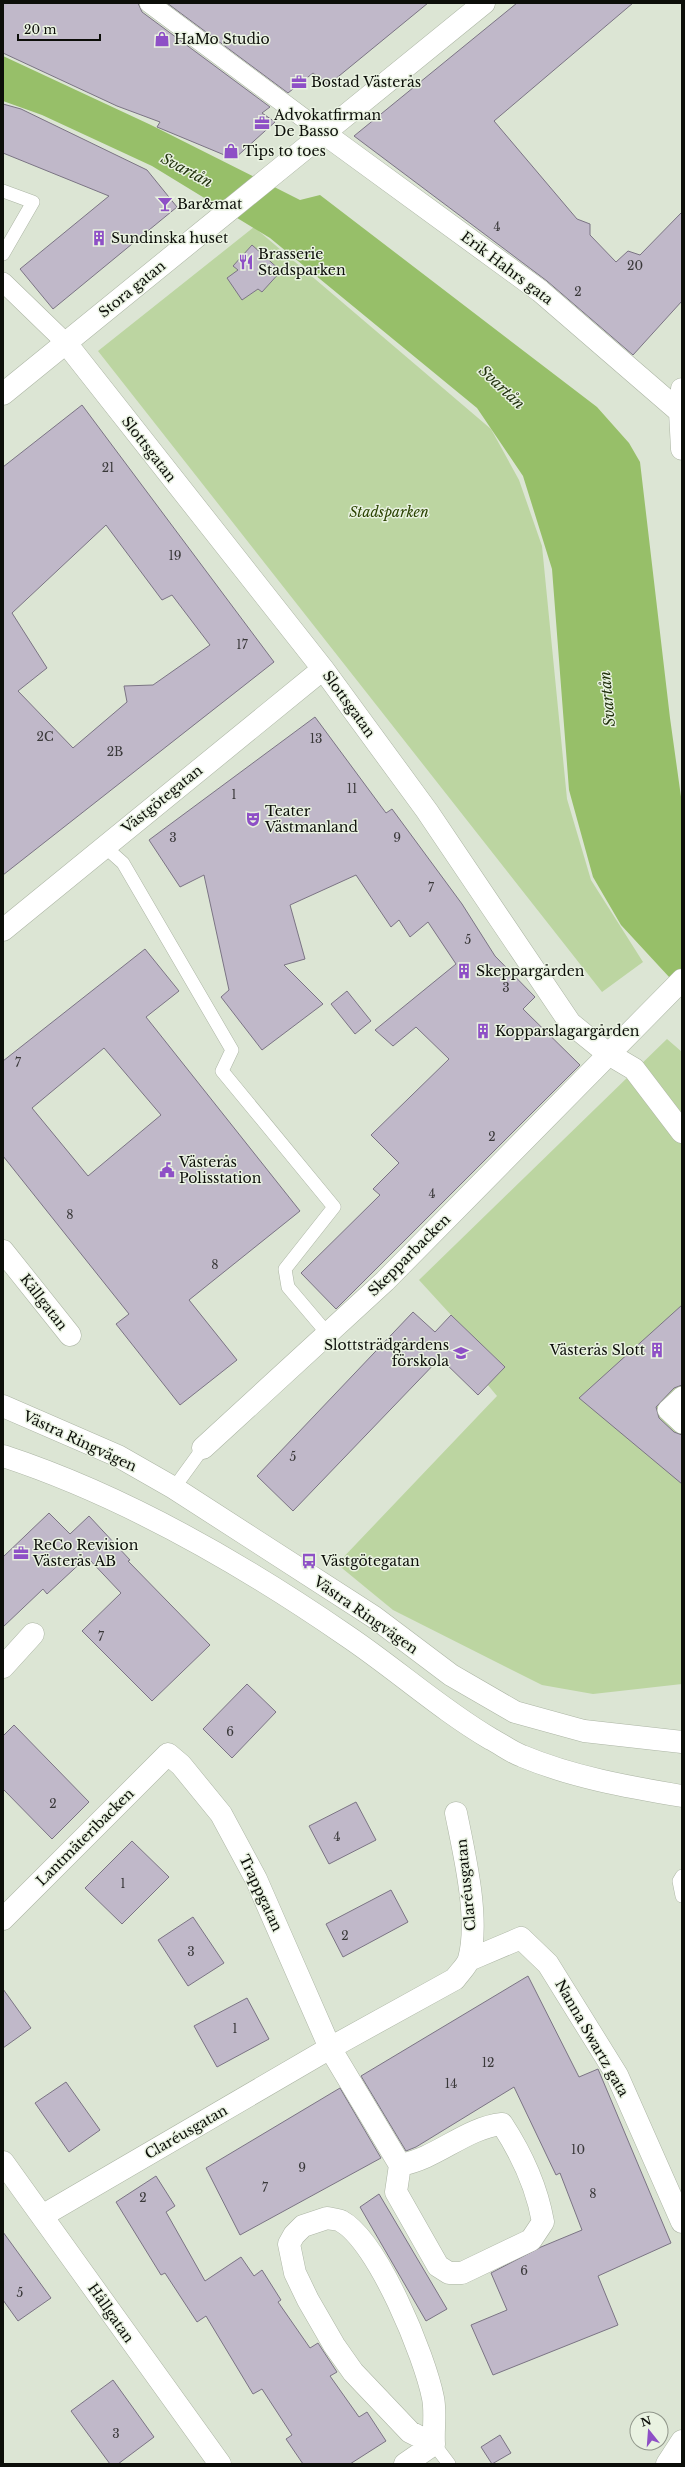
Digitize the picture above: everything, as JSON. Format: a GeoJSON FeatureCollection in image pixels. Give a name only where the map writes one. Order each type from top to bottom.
{"type":"FeatureCollection","features":[{"type":"Feature","properties":{"kind":"street"},"geometry":{"type":"LineString","coordinates":[[149,3],[324,134]]}},
{"type":"Feature","properties":{"kind":"street","name":"Stora gatan"},"geometry":{"type":"LineString","coordinates":[[3,394],[484,3]]}},
{"type":"Feature","properties":{"kind":"street","name":"Erik Hahrs gata"},"geometry":{"type":"LineString","coordinates":[[324,134],[540,291],[680,412]]}},
{"type":"Feature","properties":{"kind":"street","name":"Slottsgatan"},"geometry":{"type":"LineString","coordinates":[[3,282],[66,343],[323,669],[427,811],[570,1023],[607,1053],[634,1069],[682,1132]]}},
{"type":"Feature","properties":{"kind":"street"},"geometry":{"type":"LineString","coordinates":[[682,388],[680,412],[682,448]]}},
{"type":"Feature","properties":{"kind":"street","name":"Västgötegatan"},"geometry":{"type":"LineString","coordinates":[[3,930],[104,846],[323,669]]}},
{"type":"Feature","properties":{"kind":"street","name":"Skepparbacken"},"geometry":{"type":"LineString","coordinates":[[203,1448],[385,1281],[607,1053],[678,984]]}},
{"type":"Feature","properties":{"kind":"street","name":"Källgatan"},"geometry":{"type":"LineString","coordinates":[[3,1251],[70,1335]]}},
{"type":"Feature","properties":{"kind":"street"},"geometry":{"type":"LineString","coordinates":[[682,1396],[667,1410],[682,1424]]}},
{"type":"Feature","properties":{"kind":"street","name":"Västra Ringvägen"},"geometry":{"type":"LineString","coordinates":[[3,1406],[118,1456],[174,1488],[374,1617],[451,1675],[515,1712],[584,1731],[682,1742]]}},
{"type":"Feature","properties":{"kind":"street","name":"Västra Ringvägen"},"geometry":{"type":"LineString","coordinates":[[3,1456],[72,1482],[136,1512],[224,1559],[343,1633],[467,1725],[521,1756],[607,1782],[682,1796]]}},
{"type":"Feature","properties":{"kind":"street"},"geometry":{"type":"LineString","coordinates":[[3,1667],[33,1634]]}},
{"type":"Feature","properties":{"kind":"street","name":"Lantmäteribacken"},"geometry":{"type":"LineString","coordinates":[[3,1919],[168,1754]]}},
{"type":"Feature","properties":{"kind":"street","name":"Trappgatan"},"geometry":{"type":"LineString","coordinates":[[168,1754],[181,1765],[221,1814],[256,1879],[330,2048]]}},
{"type":"Feature","properties":{"kind":"street","name":"Claréusgatan"},"geometry":{"type":"LineString","coordinates":[[42,2216],[330,2048],[455,1979],[468,1960],[472,1932],[466,1862],[456,1813]]}},
{"type":"Feature","properties":{"kind":"street","name":"Nanna Swartz gata"},"geometry":{"type":"LineString","coordinates":[[468,1960],[521,1938],[548,1964],[617,2075],[682,2222]]}},
{"type":"Feature","properties":{"kind":"street"},"geometry":{"type":"LineString","coordinates":[[330,2048],[400,2165],[396,2192],[438,2266],[449,2273],[462,2273],[531,2240],[543,2222],[539,2201],[512,2139],[502,2124],[485,2126],[419,2161],[400,2165]]}},
{"type":"Feature","properties":{"kind":"street","name":"Hållgatan"},"geometry":{"type":"LineString","coordinates":[[3,2162],[220,2464]]}},
{"type":"Feature","properties":{"kind":"street"},"geometry":{"type":"LineString","coordinates":[[327,2218],[341,2220],[359,2236],[380,2267],[407,2321],[433,2399],[434,2444],[410,2432],[353,2372],[334,2345],[308,2300],[295,2272],[289,2244],[294,2235],[303,2226],[327,2218]]}},
{"type":"Feature","properties":{"kind":"street"},"geometry":{"type":"LineString","coordinates":[[667,2464],[682,2441]]}},
{"type":"Feature","properties":{"kind":"street"},"geometry":{"type":"LineString","coordinates":[[405,2464],[434,2444]]}},
{"type":"Feature","properties":{"kind":"lane"},"geometry":{"type":"LineString","coordinates":[[3,191],[33,202],[3,254]]}},
{"type":"Feature","properties":{"kind":"lane"},"geometry":{"type":"LineString","coordinates":[[104,846],[123,863],[232,1050],[222,1071],[334,1207],[285,1269],[288,1287],[327,1333]]}},
{"type":"Feature","properties":{"kind":"lane"},"geometry":{"type":"LineString","coordinates":[[174,1488],[203,1448]]}},
{"type":"Feature","properties":{"kind":"lane"},"geometry":{"type":"LineString","coordinates":[[682,1876],[679,1881],[682,1896]]}},
{"type":"Feature","properties":{"kind":"lane"},"geometry":{"type":"LineString","coordinates":[[434,2444],[449,2464]]}},
{"type":"Feature","properties":{"kind":"lane"},"geometry":{"type":"LineString","coordinates":[[681,2464],[682,2452]]}},
{"type":"Feature","properties":{"kind":"green space","name":"Stadsparken"},"geometry":{"type":"Polygon","coordinates":[[[254,227],[491,429],[519,480],[542,546],[567,799],[591,880],[643,962],[602,992],[98,351],[254,227]]]}},
{"type":"Feature","properties":{"kind":"green space"},"geometry":{"type":"Polygon","coordinates":[[[667,1039],[682,1052],[682,1684],[593,1694],[542,1685],[393,1610],[337,1564],[497,1396],[487,1384],[505,1367],[451,1315],[419,1280],[667,1039]]]}},
{"type":"Feature","properties":{"kind":"water","name":"Svartån"},"geometry":{"type":"Polygon","coordinates":[[[3,56],[151,125],[300,200],[320,195],[597,407],[629,443],[640,462],[670,718],[682,804],[682,991],[621,925],[593,877],[569,790],[552,569],[523,476],[477,408],[270,238],[152,166],[42,115],[3,101],[3,56]]]}},
{"type":"Feature","properties":{"kind":"building"},"geometry":{"type":"Polygon","coordinates":[[[3,3],[138,3],[142,12],[270,107],[262,113],[275,122],[234,159],[157,127],[160,122],[117,106],[3,53],[3,3]]]}},
{"type":"Feature","properties":{"kind":"building"},"geometry":{"type":"Polygon","coordinates":[[[167,3],[428,3],[328,85],[313,73],[288,93],[167,3]]]}},
{"type":"Feature","properties":{"kind":"building"},"geometry":{"type":"Polygon","coordinates":[[[517,3],[633,3],[494,121],[577,219],[590,224],[590,235],[616,262],[628,251],[640,255],[682,212],[682,301],[633,355],[547,281],[354,136],[517,3]]]}},
{"type":"Feature","properties":{"kind":"building"},"geometry":{"type":"Polygon","coordinates":[[[3,104],[21,109],[147,170],[177,207],[53,309],[20,269],[109,196],[3,153],[3,104]]]}},
{"type":"Feature","properties":{"kind":"building"},"geometry":{"type":"Polygon","coordinates":[[[252,245],[281,271],[262,292],[258,289],[242,300],[227,278],[238,270],[233,266],[252,245]]]}},
{"type":"Feature","properties":{"kind":"building"},"geometry":{"type":"Polygon","coordinates":[[[82,405],[274,662],[3,875],[3,467],[82,405]],[[106,525],[12,613],[47,668],[18,691],[73,748],[127,702],[124,686],[153,685],[210,645],[172,595],[162,600],[106,525]]]}},
{"type":"Feature","properties":{"kind":"building"},"geometry":{"type":"Polygon","coordinates":[[[315,717],[386,813],[392,809],[462,904],[495,956],[535,997],[523,1009],[580,1065],[336,1309],[301,1273],[380,1195],[373,1189],[399,1163],[371,1135],[449,1059],[416,1027],[393,1046],[375,1030],[456,964],[428,922],[410,937],[399,920],[391,927],[356,875],[290,905],[305,959],[284,965],[323,1004],[262,1050],[221,997],[229,990],[204,875],[180,887],[149,840],[315,717]]]}},
{"type":"Feature","properties":{"kind":"building"},"geometry":{"type":"Polygon","coordinates":[[[145,949],[179,991],[146,1017],[300,1211],[189,1300],[237,1360],[180,1405],[116,1324],[129,1314],[3,1156],[3,1061],[145,949]],[[104,1048],[32,1108],[88,1176],[161,1115],[104,1048]]]}},
{"type":"Feature","properties":{"kind":"building"},"geometry":{"type":"Polygon","coordinates":[[[347,991],[371,1021],[355,1034],[331,1004],[347,991]]]}},
{"type":"Feature","properties":{"kind":"building","name":"Västerås Slott"},"geometry":{"type":"Polygon","coordinates":[[[682,1305],[682,1385],[674,1388],[656,1407],[659,1418],[674,1432],[682,1435],[682,1484],[579,1398],[682,1305]]]}},
{"type":"Feature","properties":{"kind":"building"},"geometry":{"type":"Polygon","coordinates":[[[413,1312],[435,1332],[451,1315],[505,1367],[478,1395],[440,1358],[293,1511],[257,1476],[413,1312]]]}},
{"type":"Feature","properties":{"kind":"building"},"geometry":{"type":"Polygon","coordinates":[[[49,1513],[70,1534],[89,1516],[130,1560],[128,1561],[210,1645],[152,1701],[82,1631],[121,1593],[87,1557],[47,1594],[43,1589],[3,1627],[3,1557],[49,1513]]]}},
{"type":"Feature","properties":{"kind":"building"},"geometry":{"type":"Polygon","coordinates":[[[247,1684],[276,1712],[232,1758],[203,1729],[247,1684]]]}},
{"type":"Feature","properties":{"kind":"building"},"geometry":{"type":"Polygon","coordinates":[[[14,1725],[89,1802],[52,1839],[3,1789],[3,1736],[14,1725]]]}},
{"type":"Feature","properties":{"kind":"building"},"geometry":{"type":"Polygon","coordinates":[[[356,1802],[376,1840],[329,1864],[309,1826],[356,1802]]]}},
{"type":"Feature","properties":{"kind":"building"},"geometry":{"type":"Polygon","coordinates":[[[132,1841],[169,1877],[122,1924],[85,1888],[132,1841]]]}},
{"type":"Feature","properties":{"kind":"building"},"geometry":{"type":"Polygon","coordinates":[[[391,1890],[408,1922],[343,1957],[326,1924],[391,1890]]]}},
{"type":"Feature","properties":{"kind":"building"},"geometry":{"type":"Polygon","coordinates":[[[193,1917],[224,1963],[188,1986],[158,1940],[193,1917]]]}},
{"type":"Feature","properties":{"kind":"building"},"geometry":{"type":"Polygon","coordinates":[[[528,1976],[579,2077],[598,2069],[671,2243],[598,2276],[618,2325],[493,2375],[471,2325],[507,2310],[491,2273],[541,2247],[582,2230],[560,2173],[556,2175],[514,2087],[416,2147],[406,2151],[361,2076],[528,1976]]]}},
{"type":"Feature","properties":{"kind":"building"},"geometry":{"type":"Polygon","coordinates":[[[3,1989],[31,2028],[3,2048],[3,1989]]]}},
{"type":"Feature","properties":{"kind":"building"},"geometry":{"type":"Polygon","coordinates":[[[247,1998],[269,2039],[217,2067],[194,2026],[247,1998]]]}},
{"type":"Feature","properties":{"kind":"building"},"geometry":{"type":"Polygon","coordinates":[[[66,2082],[100,2130],[69,2152],[35,2103],[66,2082]]]}},
{"type":"Feature","properties":{"kind":"building"},"geometry":{"type":"Polygon","coordinates":[[[340,2088],[381,2158],[240,2235],[206,2168],[340,2088]]]}},
{"type":"Feature","properties":{"kind":"building"},"geometry":{"type":"Polygon","coordinates":[[[156,2176],[175,2206],[166,2212],[205,2281],[241,2257],[254,2276],[262,2270],[281,2300],[278,2302],[310,2348],[318,2343],[337,2372],[330,2376],[359,2417],[367,2412],[386,2441],[350,2464],[303,2464],[286,2439],[292,2435],[262,2389],[253,2394],[206,2316],[197,2322],[165,2273],[161,2275],[116,2202],[156,2176]]]}},
{"type":"Feature","properties":{"kind":"building"},"geometry":{"type":"Polygon","coordinates":[[[379,2194],[447,2309],[426,2321],[360,2207],[379,2194]]]}},
{"type":"Feature","properties":{"kind":"building"},"geometry":{"type":"Polygon","coordinates":[[[3,2232],[51,2298],[18,2321],[3,2300],[3,2232]]]}},
{"type":"Feature","properties":{"kind":"building"},"geometry":{"type":"Polygon","coordinates":[[[113,2380],[154,2437],[118,2464],[110,2464],[71,2411],[113,2380]]]}},
{"type":"Feature","properties":{"kind":"building"},"geometry":{"type":"Polygon","coordinates":[[[500,2435],[511,2453],[492,2464],[481,2447],[500,2435]]]}},
{"type":"Feature","properties":{"kind":"place","name":"HaMo Studio"},"geometry":{"type":"Point","coordinates":[162,39]}},
{"type":"Feature","properties":{"kind":"place","name":"Bostad Västerås"},"geometry":{"type":"Point","coordinates":[299,82]}},
{"type":"Feature","properties":{"kind":"place","name":"Advokatfirman De Basso"},"geometry":{"type":"Point","coordinates":[262,123]}},
{"type":"Feature","properties":{"kind":"place","name":"Tips to toes"},"geometry":{"type":"Point","coordinates":[231,151]}},
{"type":"Feature","properties":{"kind":"place","name":"Bar&mat"},"geometry":{"type":"Point","coordinates":[165,204]}},
{"type":"Feature","properties":{"kind":"place","name":"Sundinska huset"},"geometry":{"type":"Point","coordinates":[99,238]}},
{"type":"Feature","properties":{"kind":"place","name":"Brasserie Stadsparken"},"geometry":{"type":"Point","coordinates":[246,262]}},
{"type":"Feature","properties":{"kind":"place","name":"Teater Västmanland"},"geometry":{"type":"Point","coordinates":[253,819]}},
{"type":"Feature","properties":{"kind":"place","name":"Skeppargården"},"geometry":{"type":"Point","coordinates":[464,971]}},
{"type":"Feature","properties":{"kind":"place","name":"Kopparslagargården"},"geometry":{"type":"Point","coordinates":[483,1031]}},
{"type":"Feature","properties":{"kind":"place","name":"Västerås Polisstation"},"geometry":{"type":"Point","coordinates":[167,1170]}},
{"type":"Feature","properties":{"kind":"place","name":"Västerås Slott"},"geometry":{"type":"Point","coordinates":[657,1350]}},
{"type":"Feature","properties":{"kind":"place","name":"Slottsträdgårdens förskola"},"geometry":{"type":"Point","coordinates":[461,1353]}},
{"type":"Feature","properties":{"kind":"place","name":"ReCo Revision Västerås AB"},"geometry":{"type":"Point","coordinates":[21,1553]}},
{"type":"Feature","properties":{"kind":"place","name":"Västgötegatan"},"geometry":{"type":"Point","coordinates":[309,1561]}}]}
